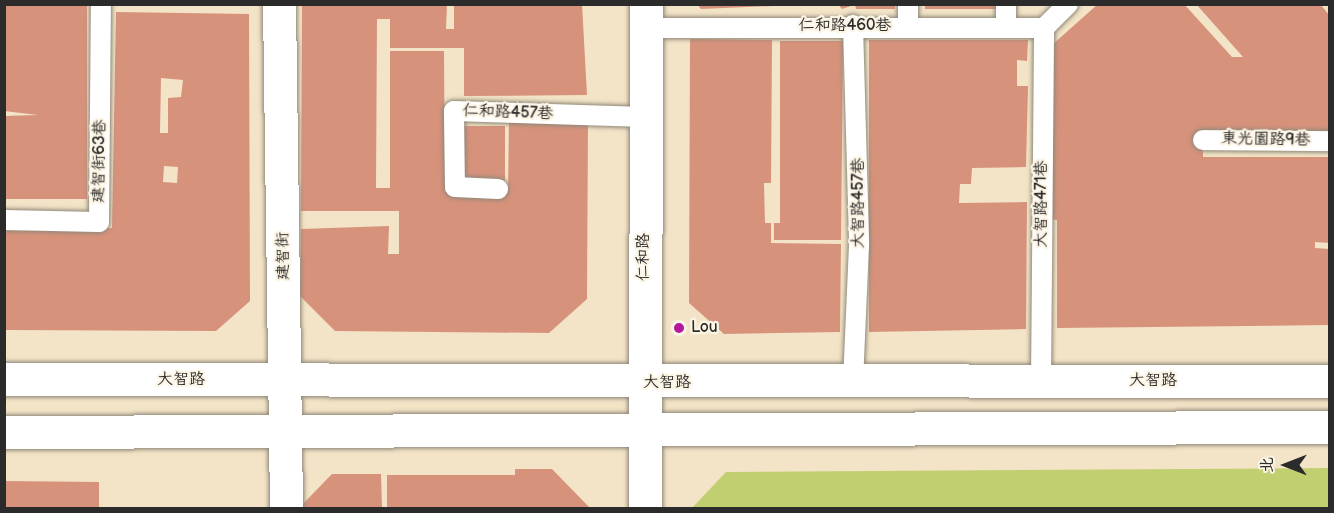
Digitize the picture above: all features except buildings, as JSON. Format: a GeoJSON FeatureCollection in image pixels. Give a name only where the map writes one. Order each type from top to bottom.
{"type":"FeatureCollection","features":[{"type":"Feature","properties":{"kind":"street","name":"建智街"},"geometry":{"type":"LineString","coordinates":[[279,4],[286,508]]}},
{"type":"Feature","properties":{"kind":"street","name":"仁和路"},"geometry":{"type":"LineString","coordinates":[[645,508],[643,383],[646,16]]}},
{"type":"Feature","properties":{"kind":"street","name":"大智路"},"geometry":{"type":"LineString","coordinates":[[4,379],[643,383],[1329,381]]}},
{"type":"Feature","properties":{"kind":"street"},"geometry":{"type":"LineString","coordinates":[[4,432],[286,433],[1329,427]]}},
{"type":"Feature","properties":{"kind":"lane","name":"建智街63巷"},"geometry":{"type":"LineString","coordinates":[[4,220],[99,222],[101,4]]}},
{"type":"Feature","properties":{"kind":"lane"},"geometry":{"type":"LineString","coordinates":[[908,4],[908,25]]}},
{"type":"Feature","properties":{"kind":"lane"},"geometry":{"type":"LineString","coordinates":[[1006,4],[1006,26]]}},
{"type":"Feature","properties":{"kind":"lane"},"geometry":{"type":"LineString","coordinates":[[1044,28],[1068,4]]}},
{"type":"Feature","properties":{"kind":"lane","name":"仁和路460巷"},"geometry":{"type":"LineString","coordinates":[[646,16],[853,25],[1044,28]]}},
{"type":"Feature","properties":{"kind":"lane","name":"大智路457巷"},"geometry":{"type":"LineString","coordinates":[[853,25],[859,133],[853,381]]}},
{"type":"Feature","properties":{"kind":"lane","name":"大智路471巷"},"geometry":{"type":"LineString","coordinates":[[1041,381],[1044,28]]}},
{"type":"Feature","properties":{"kind":"lane","name":"仁和路457巷"},"geometry":{"type":"LineString","coordinates":[[498,189],[455,187],[454,111],[645,117]]}},
{"type":"Feature","properties":{"kind":"lane","name":"東光園路9巷"},"geometry":{"type":"LineString","coordinates":[[1203,140],[1329,141]]}},
{"type":"Feature","properties":{"kind":"green space"},"geometry":{"type":"Polygon","coordinates":[[[1329,468],[1329,508],[692,508],[726,472],[1329,468]]]}},
{"type":"Feature","properties":{"kind":"place","name":"Lou"},"geometry":{"type":"Point","coordinates":[679,328]}}]}
